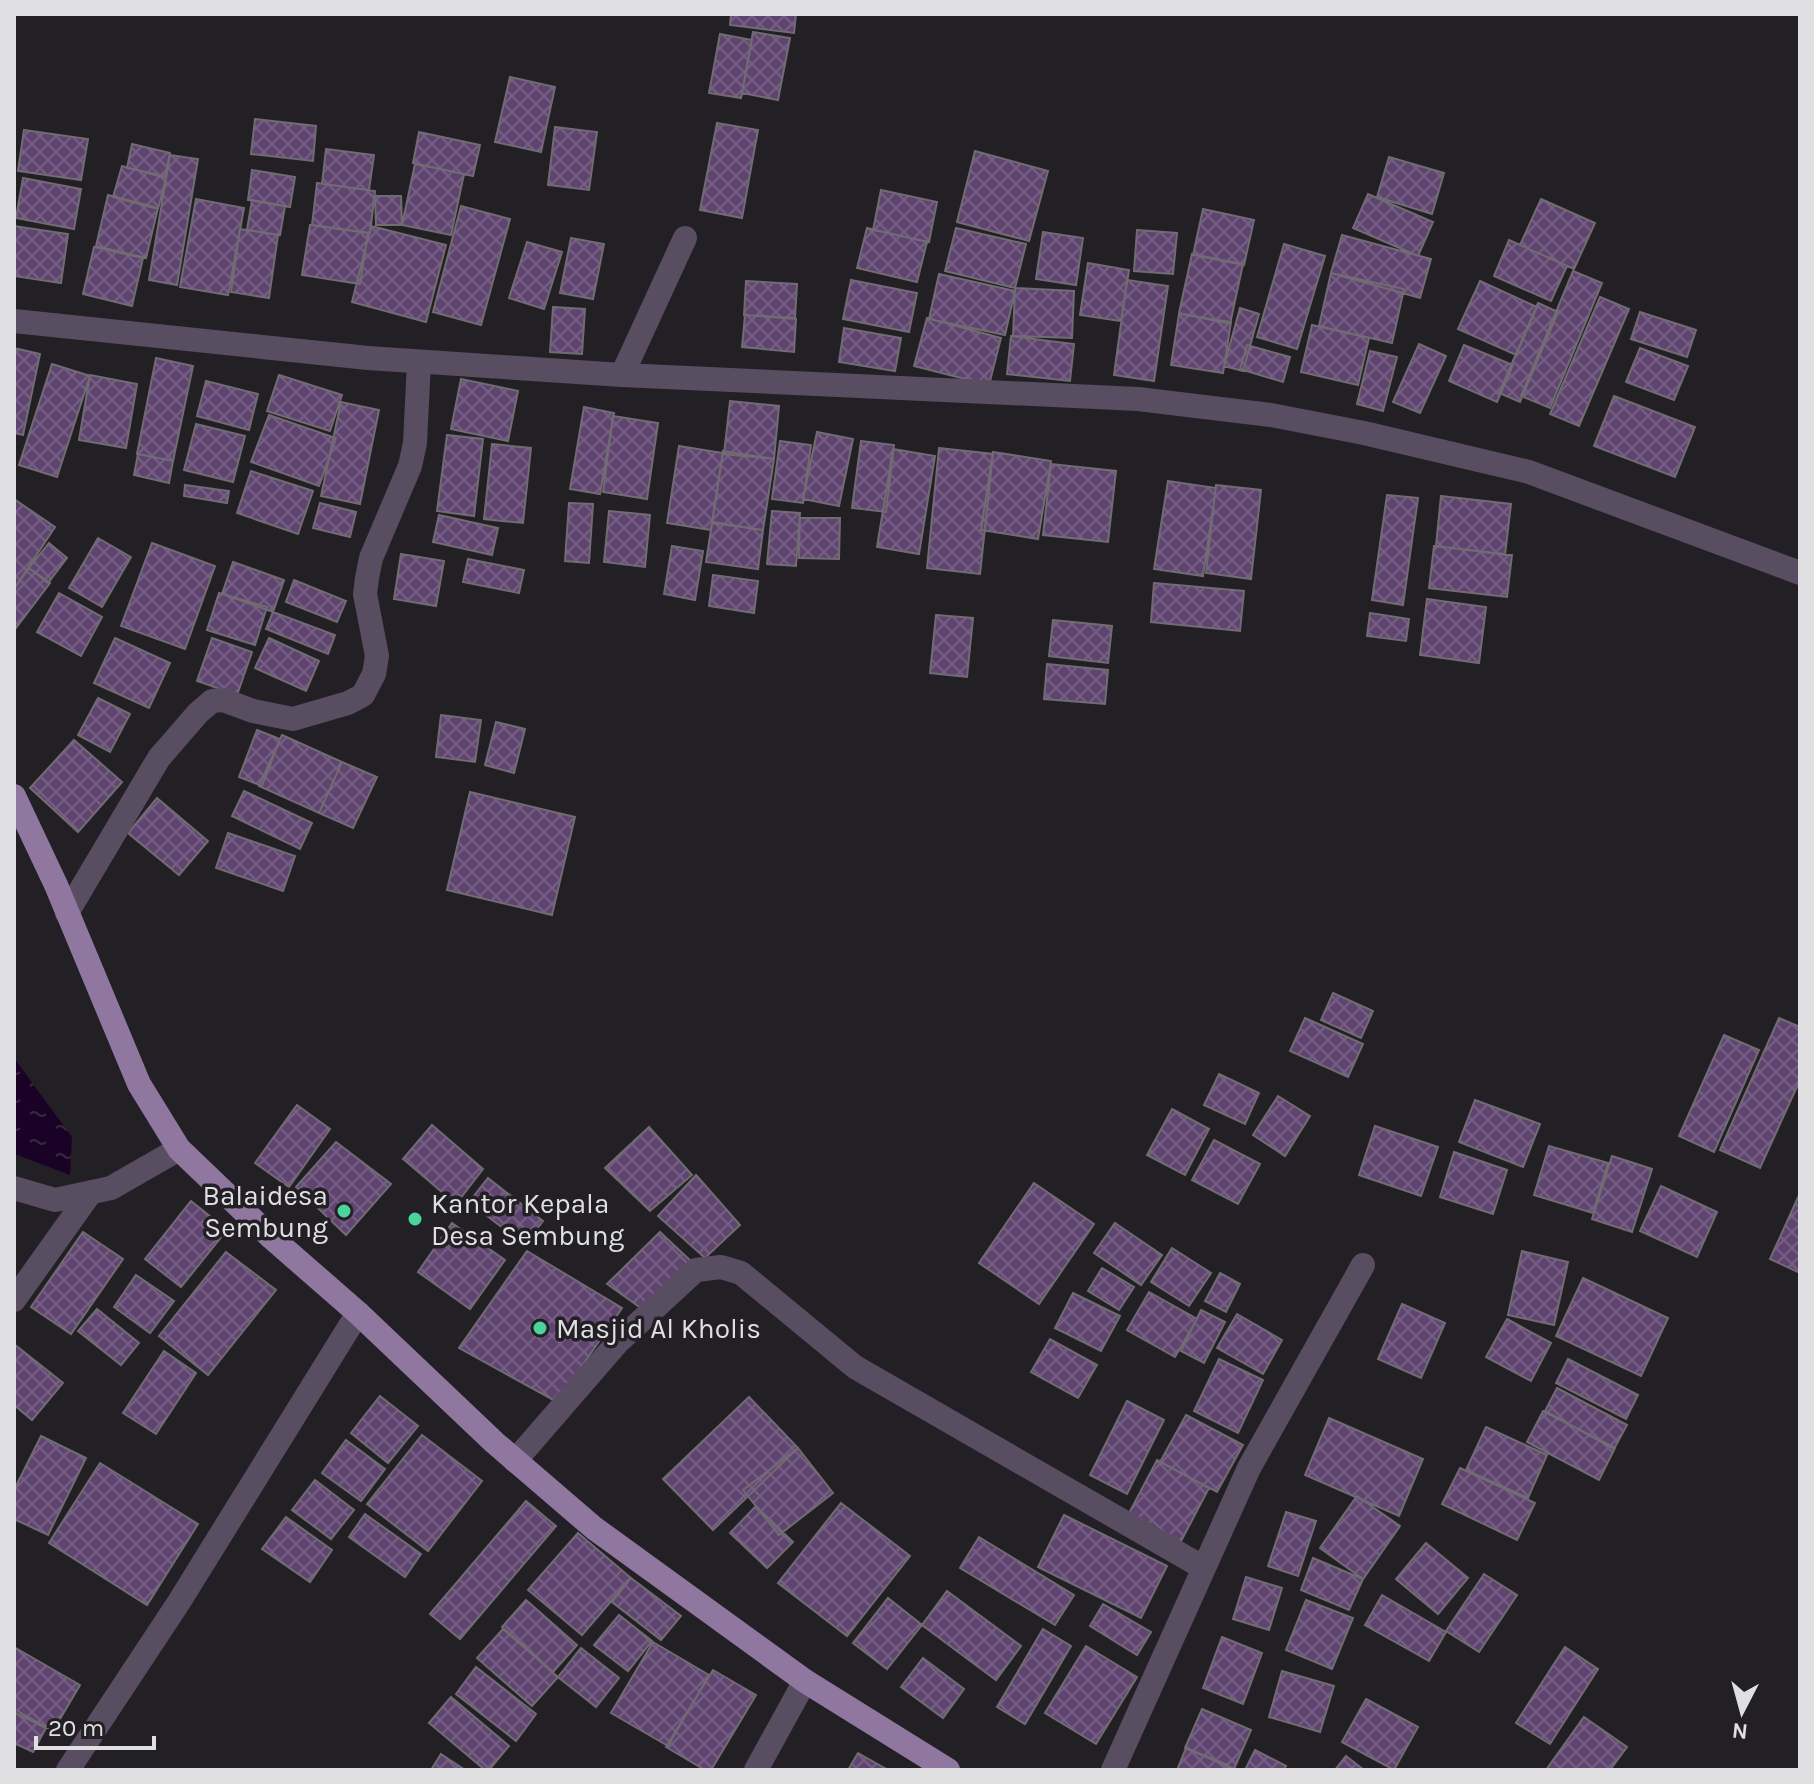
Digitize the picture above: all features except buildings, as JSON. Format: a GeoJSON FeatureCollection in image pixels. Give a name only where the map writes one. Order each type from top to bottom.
{"type":"FeatureCollection","features":[{"type":"Feature","properties":{"kind":"main road"},"geometry":{"type":"LineString","coordinates":[[14,796],[139,1084],[179,1149],[515,1461],[607,1537],[805,1681],[948,1770]]}},
{"type":"Feature","properties":{"kind":"street"},"geometry":{"type":"LineString","coordinates":[[622,375],[685,238]]}},
{"type":"Feature","properties":{"kind":"street"},"geometry":{"type":"LineString","coordinates":[[14,321],[217,345],[419,362],[622,375],[1138,399],[1271,415],[1364,433],[1529,472],[1800,573]]}},
{"type":"Feature","properties":{"kind":"street"},"geometry":{"type":"LineString","coordinates":[[67,913],[159,758],[212,701],[223,700],[253,711],[293,719],[348,703],[363,695],[374,674],[377,656],[365,594],[367,578],[371,558],[410,466],[415,443],[419,362]]}},
{"type":"Feature","properties":{"kind":"street"},"geometry":{"type":"LineString","coordinates":[[14,1188],[55,1200],[111,1188],[179,1149]]}},
{"type":"Feature","properties":{"kind":"street"},"geometry":{"type":"LineString","coordinates":[[14,1300],[91,1192]]}},
{"type":"Feature","properties":{"kind":"street"},"geometry":{"type":"LineString","coordinates":[[1113,1770],[1249,1468],[1363,1265]]}},
{"type":"Feature","properties":{"kind":"street"},"geometry":{"type":"LineString","coordinates":[[515,1461],[618,1342],[696,1270],[721,1267],[741,1273],[855,1367],[1204,1568]]}},
{"type":"Feature","properties":{"kind":"street"},"geometry":{"type":"LineString","coordinates":[[68,1770],[179,1602],[358,1313]]}},
{"type":"Feature","properties":{"kind":"street"},"geometry":{"type":"LineString","coordinates":[[756,1770],[805,1681]]}},
{"type":"Feature","properties":{"kind":"water"},"geometry":{"type":"Polygon","coordinates":[[[14,1058],[72,1137],[70,1175],[14,1154],[14,1058]]]}},
{"type":"Feature","properties":{"kind":"place","name":"Balaidesa Sembung"},"geometry":{"type":"Point","coordinates":[344,1211]}},
{"type":"Feature","properties":{"kind":"place","name":"Kantor Kepala Desa Sembung"},"geometry":{"type":"Point","coordinates":[415,1219]}},
{"type":"Feature","properties":{"kind":"place","name":"Masjid Al Kholis"},"geometry":{"type":"Point","coordinates":[540,1328]}}]}
